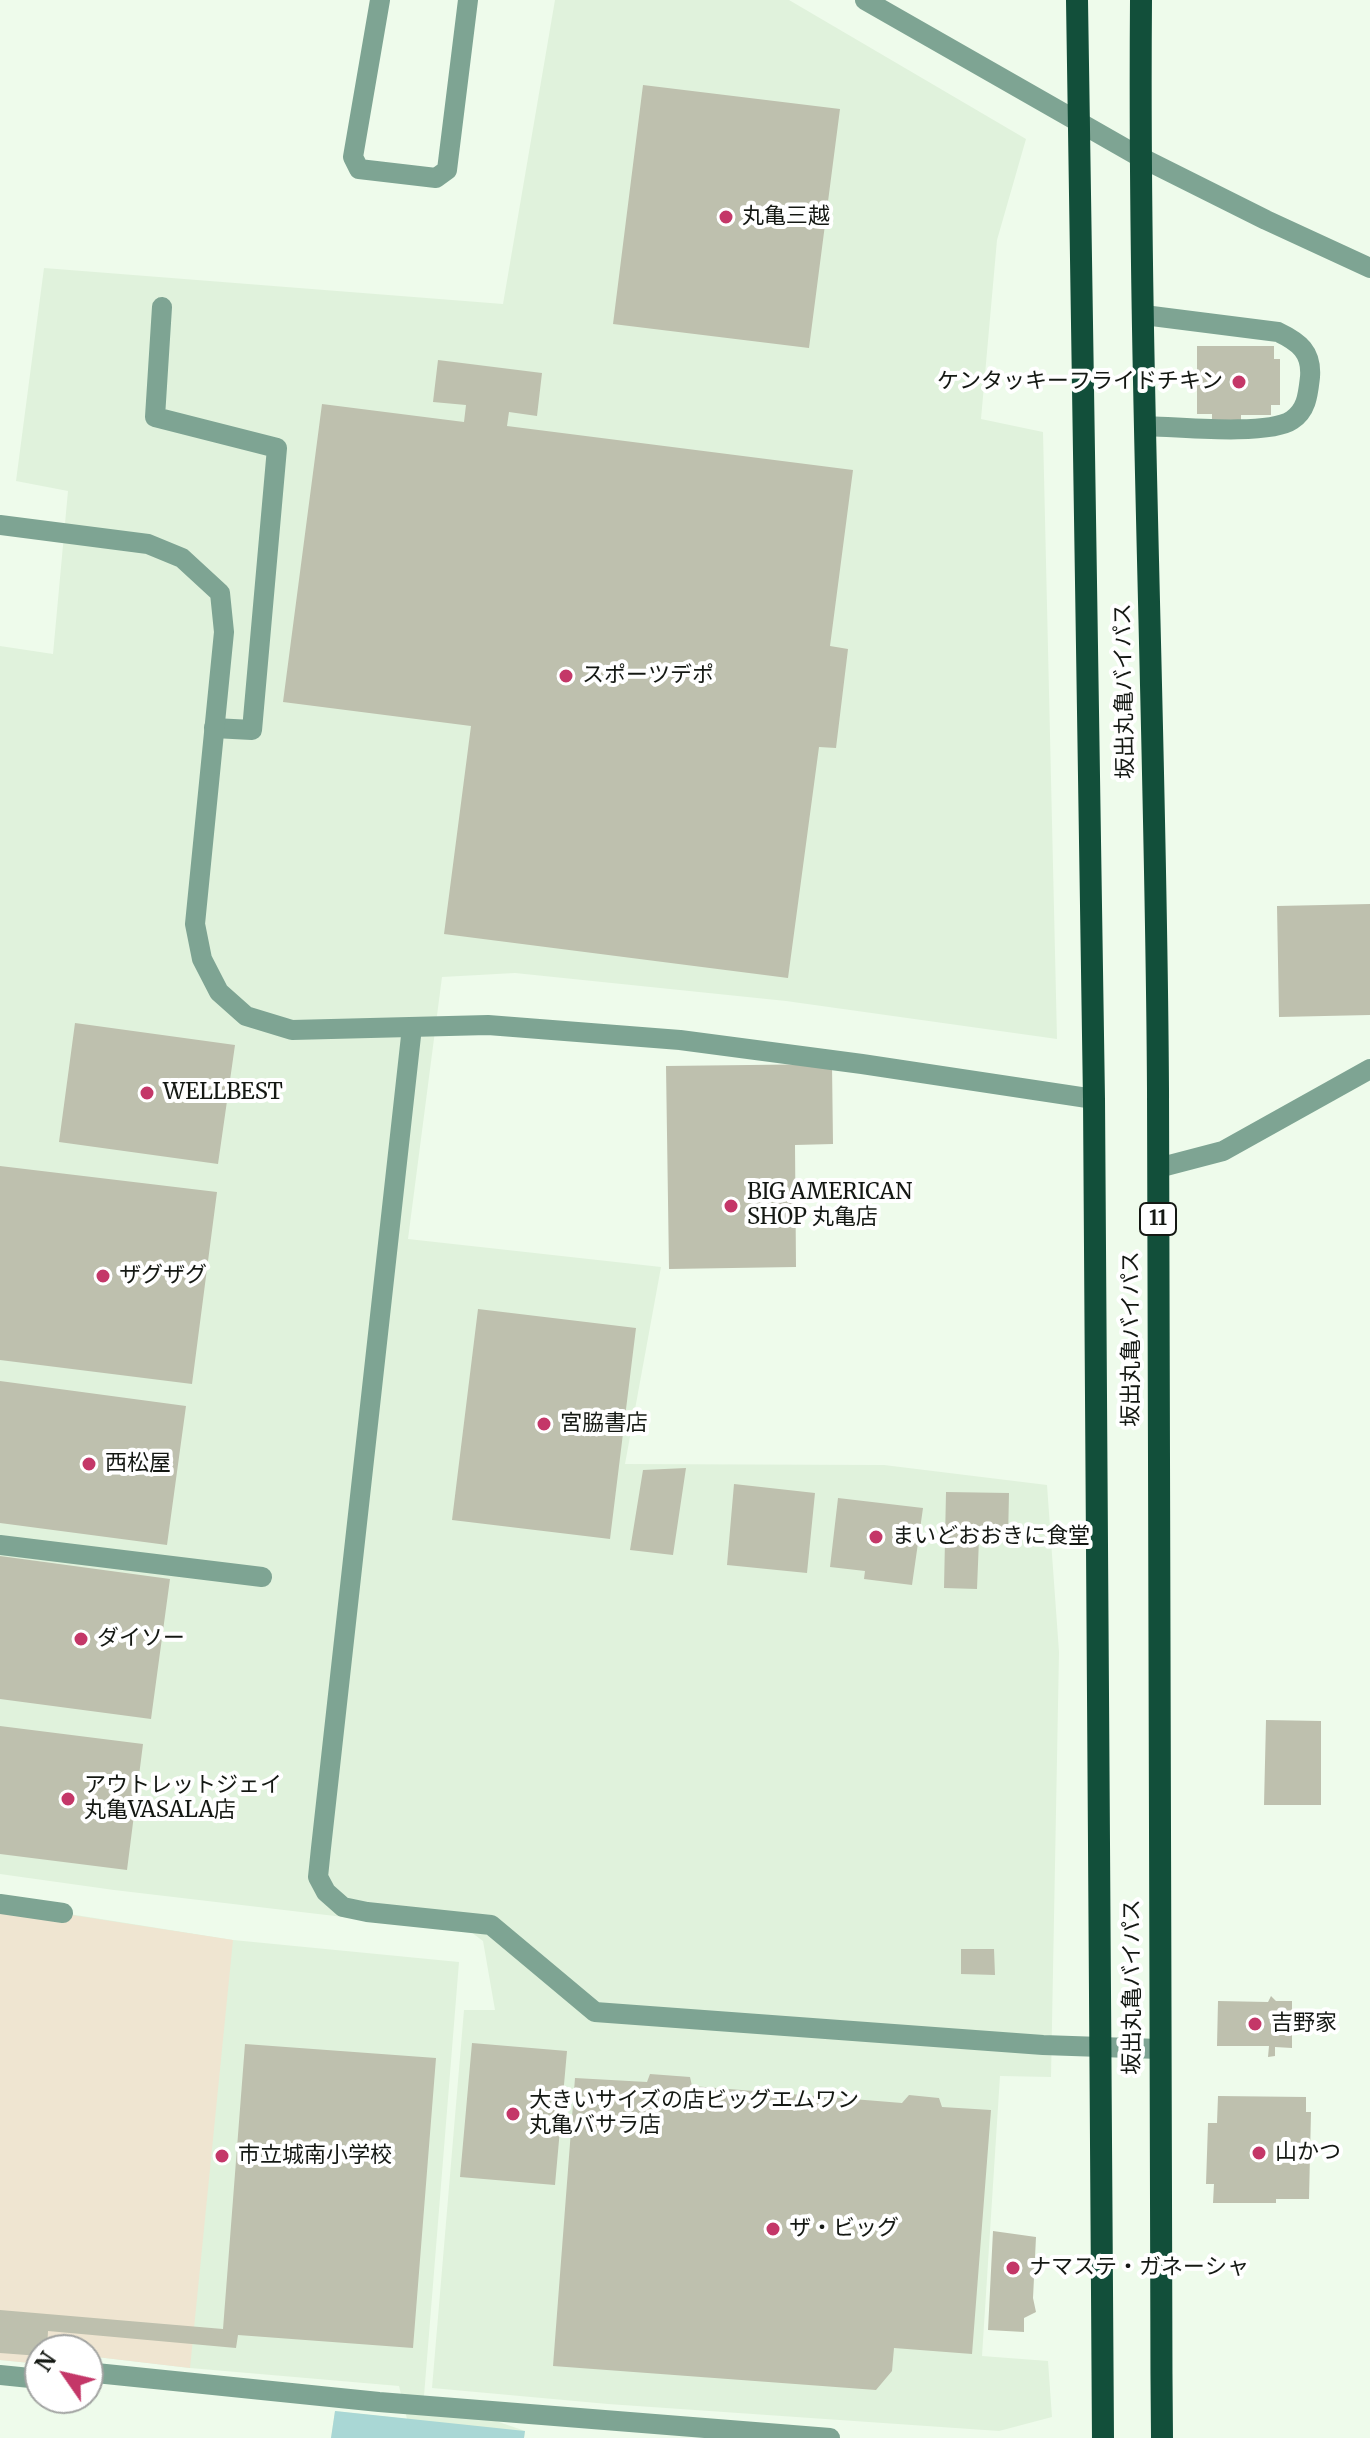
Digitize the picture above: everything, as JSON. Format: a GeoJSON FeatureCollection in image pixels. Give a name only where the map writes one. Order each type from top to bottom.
{"type":"FeatureCollection","features":[{"type":"Feature","properties":{"kind":"highway","name":"坂出丸亀バイパス"},"geometry":{"type":"LineString","coordinates":[[1077,0],[1094,1099],[1103,2438]]}},
{"type":"Feature","properties":{"kind":"highway","name":"坂出丸亀バイパス"},"geometry":{"type":"LineString","coordinates":[[1141,0],[1140,157],[1158,1168],[1162,2438]]}},
{"type":"Feature","properties":{"kind":"street"},"geometry":{"type":"LineString","coordinates":[[380,0],[353,157],[359,169],[436,178],[447,170],[468,0]]}},
{"type":"Feature","properties":{"kind":"street"},"geometry":{"type":"LineString","coordinates":[[865,0],[1140,157],[1370,268]]}},
{"type":"Feature","properties":{"kind":"street"},"geometry":{"type":"LineString","coordinates":[[162,307],[155,417],[277,448],[252,730],[214,728]]}},
{"type":"Feature","properties":{"kind":"street"},"geometry":{"type":"LineString","coordinates":[[1144,315],[1278,332],[1297,341],[1311,363],[1307,403],[1292,421],[1268,429],[1146,426]]}},
{"type":"Feature","properties":{"kind":"street"},"geometry":{"type":"LineString","coordinates":[[0,525],[148,544],[182,558],[220,593],[224,632],[195,924],[202,959],[219,992],[246,1016],[292,1030],[488,1025],[680,1040],[1094,1099]]}},
{"type":"Feature","properties":{"kind":"street"},"geometry":{"type":"LineString","coordinates":[[412,1027],[318,1877],[326,1892],[343,1907],[367,1912],[491,1925],[595,2012],[1159,2049]]}},
{"type":"Feature","properties":{"kind":"street"},"geometry":{"type":"LineString","coordinates":[[1158,1168],[1223,1151],[1370,1069]]}},
{"type":"Feature","properties":{"kind":"street"},"geometry":{"type":"LineString","coordinates":[[0,1545],[262,1577]]}},
{"type":"Feature","properties":{"kind":"street"},"geometry":{"type":"LineString","coordinates":[[0,1904],[63,1913]]}},
{"type":"Feature","properties":{"kind":"street"},"geometry":{"type":"LineString","coordinates":[[104,2374],[379,2402],[830,2438]]}},
{"type":"Feature","properties":{"kind":"street"},"geometry":{"type":"LineString","coordinates":[[0,2375],[24,2377]]}},
{"type":"Feature","properties":{"kind":"shaded area"},"geometry":{"type":"Polygon","coordinates":[[[555,0],[789,0],[1026,139],[997,240],[981,419],[1043,432],[1057,1039],[786,1001],[515,973],[442,977],[408,1239],[661,1267],[625,1464],[884,1465],[1047,1485],[1059,1652],[1051,2077],[1000,2076],[982,2356],[1048,2361],[1052,2417],[999,2431],[608,2404],[432,2388],[464,2010],[495,2010],[483,1941],[471,1932],[0,1874],[0,646],[53,654],[68,491],[16,481],[44,268],[503,304],[555,0]]]}},
{"type":"Feature","properties":{"kind":"shaded area"},"geometry":{"type":"Polygon","coordinates":[[[0,1904],[233,1940],[190,2368],[104,2358],[104,2334],[24,2334],[24,2362],[0,2360],[0,1904]]]}},
{"type":"Feature","properties":{"kind":"shaded area","name":"市立城南小学校"},"geometry":{"type":"Polygon","coordinates":[[[63,1913],[233,1940],[459,1962],[424,2396],[525,2431],[524,2438],[331,2438],[335,2411],[407,2419],[399,2386],[104,2358],[104,2334],[24,2334],[24,2362],[0,2360],[63,1913]]]}},
{"type":"Feature","properties":{"kind":"water"},"geometry":{"type":"Polygon","coordinates":[[[335,2411],[525,2431],[524,2438],[331,2438],[335,2411]]]}},
{"type":"Feature","properties":{"kind":"building","name":"丸亀三越"},"geometry":{"type":"Polygon","coordinates":[[[643,85],[840,109],[809,348],[613,324],[643,85]]]}},
{"type":"Feature","properties":{"kind":"building","name":"ケンタッキーフライドチキン"},"geometry":{"type":"Polygon","coordinates":[[[1197,346],[1274,346],[1274,359],[1280,359],[1280,405],[1271,405],[1271,415],[1241,415],[1241,426],[1212,426],[1212,414],[1197,414],[1197,346]]]}},
{"type":"Feature","properties":{"kind":"building","name":"スポーツデポ"},"geometry":{"type":"Polygon","coordinates":[[[438,360],[542,373],[537,416],[509,412],[507,426],[853,470],[830,646],[848,649],[836,748],[819,747],[788,978],[444,934],[471,726],[283,702],[322,404],[464,422],[466,405],[433,402],[438,360]]]}},
{"type":"Feature","properties":{"kind":"building"},"geometry":{"type":"Polygon","coordinates":[[[1370,904],[1370,1015],[1279,1017],[1277,906],[1370,904]]]}},
{"type":"Feature","properties":{"kind":"building","name":"WELLBEST"},"geometry":{"type":"Polygon","coordinates":[[[75,1023],[235,1045],[218,1164],[59,1142],[75,1023]]]}},
{"type":"Feature","properties":{"kind":"building","name":"BIG AMERICAN SHOP 丸亀店"},"geometry":{"type":"Polygon","coordinates":[[[832,1064],[833,1144],[795,1145],[796,1267],[669,1269],[666,1066],[832,1064]]]}},
{"type":"Feature","properties":{"kind":"building","name":"ザグザグ"},"geometry":{"type":"Polygon","coordinates":[[[0,1166],[217,1192],[192,1384],[0,1360],[0,1166]]]}},
{"type":"Feature","properties":{"kind":"building","name":"宮脇書店"},"geometry":{"type":"Polygon","coordinates":[[[478,1309],[636,1328],[610,1539],[452,1520],[478,1309]]]}},
{"type":"Feature","properties":{"kind":"building","name":"西松屋"},"geometry":{"type":"Polygon","coordinates":[[[0,1381],[186,1406],[167,1545],[0,1523],[0,1381]]]}},
{"type":"Feature","properties":{"kind":"building"},"geometry":{"type":"Polygon","coordinates":[[[686,1468],[673,1555],[630,1550],[643,1470],[686,1468]]]}},
{"type":"Feature","properties":{"kind":"building"},"geometry":{"type":"Polygon","coordinates":[[[734,1484],[815,1493],[807,1573],[727,1565],[734,1484]]]}},
{"type":"Feature","properties":{"kind":"building"},"geometry":{"type":"Polygon","coordinates":[[[946,1492],[1009,1493],[1008,1540],[979,1539],[977,1589],[944,1588],[946,1492]]]}},
{"type":"Feature","properties":{"kind":"building","name":"まいどおおきに食堂"},"geometry":{"type":"Polygon","coordinates":[[[838,1498],[923,1508],[912,1585],[864,1579],[865,1571],[830,1567],[838,1498]]]}},
{"type":"Feature","properties":{"kind":"building","name":"ダイソー"},"geometry":{"type":"Polygon","coordinates":[[[0,1556],[170,1579],[151,1719],[0,1699],[0,1556]]]}},
{"type":"Feature","properties":{"kind":"building"},"geometry":{"type":"Polygon","coordinates":[[[1266,1720],[1321,1721],[1321,1805],[1264,1805],[1266,1720]]]}},
{"type":"Feature","properties":{"kind":"building","name":"アウトレットジェイ 丸亀VASALA店"},"geometry":{"type":"Polygon","coordinates":[[[0,1726],[143,1744],[127,1870],[0,1854],[0,1726]]]}},
{"type":"Feature","properties":{"kind":"building"},"geometry":{"type":"Polygon","coordinates":[[[961,1949],[994,1949],[995,1975],[961,1974],[961,1949]]]}},
{"type":"Feature","properties":{"kind":"building","name":"吉野家"},"geometry":{"type":"Polygon","coordinates":[[[1271,1996],[1276,2001],[1292,2001],[1292,2048],[1275,2047],[1275,2056],[1268,2057],[1269,2046],[1217,2046],[1218,2001],[1268,2002],[1271,1996]]]}},
{"type":"Feature","properties":{"kind":"building","name":"大きいサイズの店ビッグエムワン 丸亀バサラ店"},"geometry":{"type":"Polygon","coordinates":[[[472,2043],[567,2051],[555,2185],[460,2177],[472,2043]]]}},
{"type":"Feature","properties":{"kind":"building"},"geometry":{"type":"Polygon","coordinates":[[[245,2044],[436,2058],[413,2348],[238,2335],[236,2348],[48,2331],[48,2334],[24,2334],[24,2355],[0,2353],[0,2310],[223,2329],[245,2044]]]}},
{"type":"Feature","properties":{"kind":"building","name":"ザ・ビッグ"},"geometry":{"type":"Polygon","coordinates":[[[650,2074],[690,2077],[692,2086],[902,2103],[909,2095],[939,2098],[942,2107],[991,2110],[972,2354],[894,2348],[892,2371],[876,2390],[553,2366],[575,2078],[647,2082],[650,2074]]]}},
{"type":"Feature","properties":{"kind":"building","name":"山かつ"},"geometry":{"type":"Polygon","coordinates":[[[1218,2096],[1306,2097],[1306,2112],[1311,2112],[1309,2199],[1276,2199],[1276,2203],[1213,2203],[1214,2184],[1206,2184],[1208,2123],[1217,2123],[1218,2096]]]}},
{"type":"Feature","properties":{"kind":"building","name":"ナマステ・ガネーシャ"},"geometry":{"type":"Polygon","coordinates":[[[993,2231],[1036,2237],[1033,2298],[1036,2312],[1024,2318],[1024,2332],[988,2330],[993,2231]]]}},
{"type":"Feature","properties":{"kind":"place","name":"丸亀三越"},"geometry":{"type":"Point","coordinates":[726,217]}},
{"type":"Feature","properties":{"kind":"place","name":"ケンタッキーフライドチキン"},"geometry":{"type":"Point","coordinates":[1239,382]}},
{"type":"Feature","properties":{"kind":"place","name":"スポーツデポ"},"geometry":{"type":"Point","coordinates":[566,676]}},
{"type":"Feature","properties":{"kind":"place","name":"WELLBEST"},"geometry":{"type":"Point","coordinates":[147,1093]}},
{"type":"Feature","properties":{"kind":"place","name":"BIG AMERICAN SHOP 丸亀店"},"geometry":{"type":"Point","coordinates":[731,1206]}},
{"type":"Feature","properties":{"kind":"place","name":"ザグザグ"},"geometry":{"type":"Point","coordinates":[103,1276]}},
{"type":"Feature","properties":{"kind":"place","name":"宮脇書店"},"geometry":{"type":"Point","coordinates":[544,1424]}},
{"type":"Feature","properties":{"kind":"place","name":"西松屋"},"geometry":{"type":"Point","coordinates":[89,1464]}},
{"type":"Feature","properties":{"kind":"place","name":"まいどおおきに食堂"},"geometry":{"type":"Point","coordinates":[876,1537]}},
{"type":"Feature","properties":{"kind":"place","name":"ダイソー"},"geometry":{"type":"Point","coordinates":[81,1639]}},
{"type":"Feature","properties":{"kind":"place","name":"アウトレットジェイ 丸亀VASALA店"},"geometry":{"type":"Point","coordinates":[68,1799]}},
{"type":"Feature","properties":{"kind":"place","name":"吉野家"},"geometry":{"type":"Point","coordinates":[1255,2024]}},
{"type":"Feature","properties":{"kind":"place","name":"大きいサイズの店ビッグエムワン 丸亀バサラ店"},"geometry":{"type":"Point","coordinates":[513,2114]}},
{"type":"Feature","properties":{"kind":"place","name":"山かつ"},"geometry":{"type":"Point","coordinates":[1259,2153]}},
{"type":"Feature","properties":{"kind":"place","name":"市立城南小学校"},"geometry":{"type":"Point","coordinates":[222,2156]}},
{"type":"Feature","properties":{"kind":"place","name":"ザ・ビッグ"},"geometry":{"type":"Point","coordinates":[773,2229]}},
{"type":"Feature","properties":{"kind":"place","name":"ナマステ・ガネーシャ"},"geometry":{"type":"Point","coordinates":[1013,2268]}}]}
